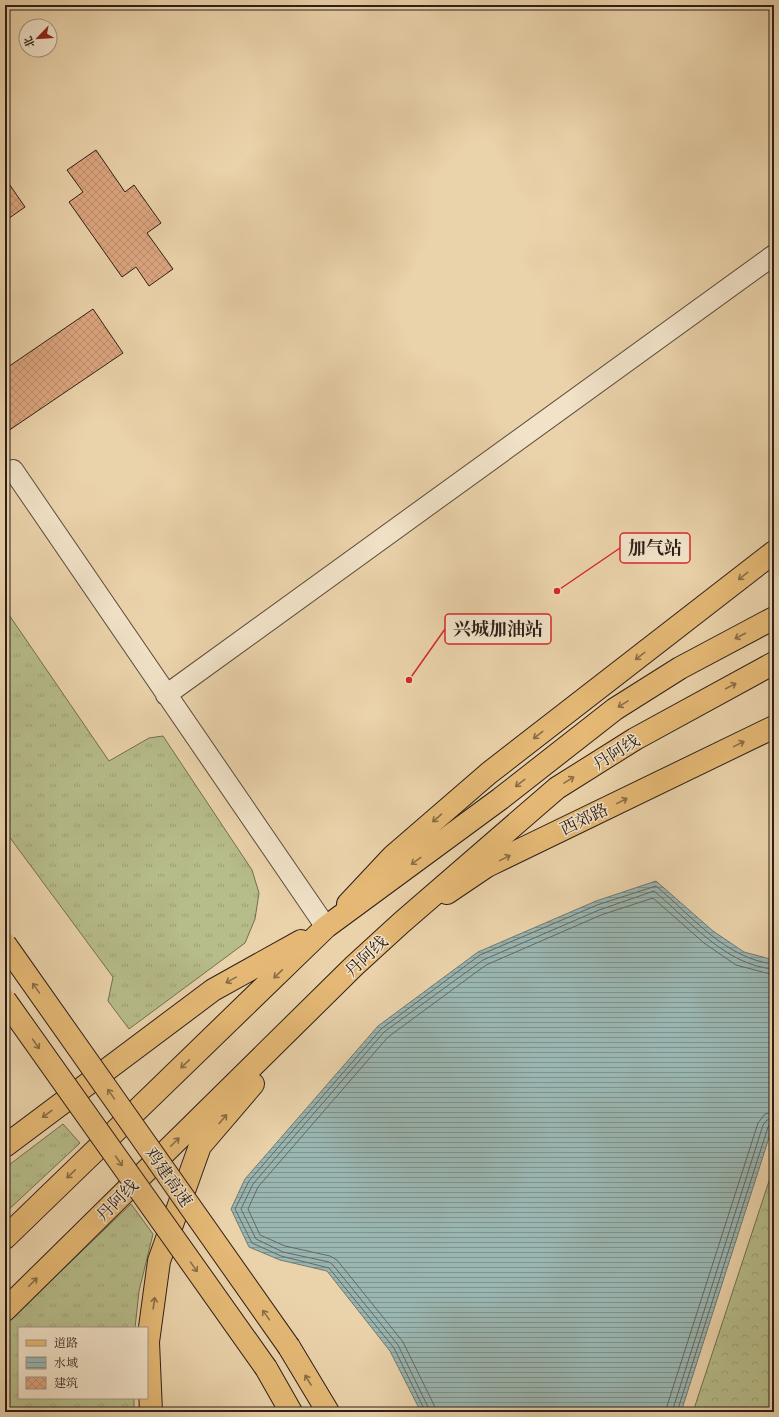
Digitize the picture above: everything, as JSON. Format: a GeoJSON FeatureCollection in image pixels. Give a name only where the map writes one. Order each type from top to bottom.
{"type":"FeatureCollection","features":[{"type":"Feature","properties":{"kind":"main road"},"geometry":{"type":"LineString","coordinates":[[5,1146],[213,990],[326,927],[393,856],[490,772],[774,552]]}},
{"type":"Feature","properties":{"kind":"main road","name":"丹阿线"},"geometry":{"type":"LineString","coordinates":[[5,1238],[326,927],[500,799],[615,709],[680,668],[774,618]]}},
{"type":"Feature","properties":{"kind":"main road","name":"丹阿线"},"geometry":{"type":"LineString","coordinates":[[5,1310],[354,966],[401,923],[557,788],[635,739],[774,663]]}},
{"type":"Feature","properties":{"kind":"main road","name":"西郊路"},"geometry":{"type":"LineString","coordinates":[[401,923],[487,866],[774,727]]}},
{"type":"Feature","properties":{"kind":"main road","name":"鸡建高速"},"geometry":{"type":"LineString","coordinates":[[5,944],[288,1347],[328,1412]]}},
{"type":"Feature","properties":{"kind":"main road"},"geometry":{"type":"LineString","coordinates":[[151,1412],[148,1342],[159,1261],[200,1146],[354,966]]}},
{"type":"Feature","properties":{"kind":"main road","name":"鸡建高速"},"geometry":{"type":"LineString","coordinates":[[5,1000],[266,1368],[291,1412]]}},
{"type":"Feature","properties":{"kind":"street"},"geometry":{"type":"LineString","coordinates":[[166,695],[774,255]]}},
{"type":"Feature","properties":{"kind":"street"},"geometry":{"type":"LineString","coordinates":[[13,470],[326,927]]}},
{"type":"Feature","properties":{"kind":"green space"},"geometry":{"type":"Polygon","coordinates":[[[5,609],[109,761],[149,738],[163,736],[252,870],[259,893],[255,919],[245,943],[129,1029],[108,1001],[113,977],[5,831],[5,609]]]}},
{"type":"Feature","properties":{"kind":"green space"},"geometry":{"type":"Polygon","coordinates":[[[63,1124],[80,1143],[5,1213],[5,1168],[63,1124]]]}},
{"type":"Feature","properties":{"kind":"green space"},"geometry":{"type":"Polygon","coordinates":[[[774,1166],[774,1412],[693,1412],[774,1166]]]}},
{"type":"Feature","properties":{"kind":"green space"},"geometry":{"type":"Polygon","coordinates":[[[131,1204],[153,1234],[139,1291],[135,1327],[18,1327],[18,1399],[134,1399],[134,1412],[5,1412],[5,1325],[131,1204]]]}},
{"type":"Feature","properties":{"kind":"water"},"geometry":{"type":"Polygon","coordinates":[[[656,881],[713,931],[744,952],[774,960],[774,1122],[681,1412],[421,1412],[390,1351],[327,1271],[280,1260],[249,1247],[231,1209],[245,1179],[378,1026],[478,952],[596,901],[656,881]]]}},
{"type":"Feature","properties":{"kind":"building"},"geometry":{"type":"Polygon","coordinates":[[[96,150],[125,192],[134,185],[161,223],[147,233],[173,269],[149,286],[136,267],[122,277],[69,202],[83,192],[67,170],[96,150]]]}},
{"type":"Feature","properties":{"kind":"building"},"geometry":{"type":"Polygon","coordinates":[[[5,178],[25,207],[5,221],[5,178]]]}},
{"type":"Feature","properties":{"kind":"building"},"geometry":{"type":"Polygon","coordinates":[[[93,309],[123,353],[5,433],[5,369],[93,309]]]}},
{"type":"Feature","properties":{"kind":"place","name":"加气站"},"geometry":{"type":"Point","coordinates":[557,591]}},
{"type":"Feature","properties":{"kind":"place","name":"兴城加油站"},"geometry":{"type":"Point","coordinates":[409,680]}}]}
